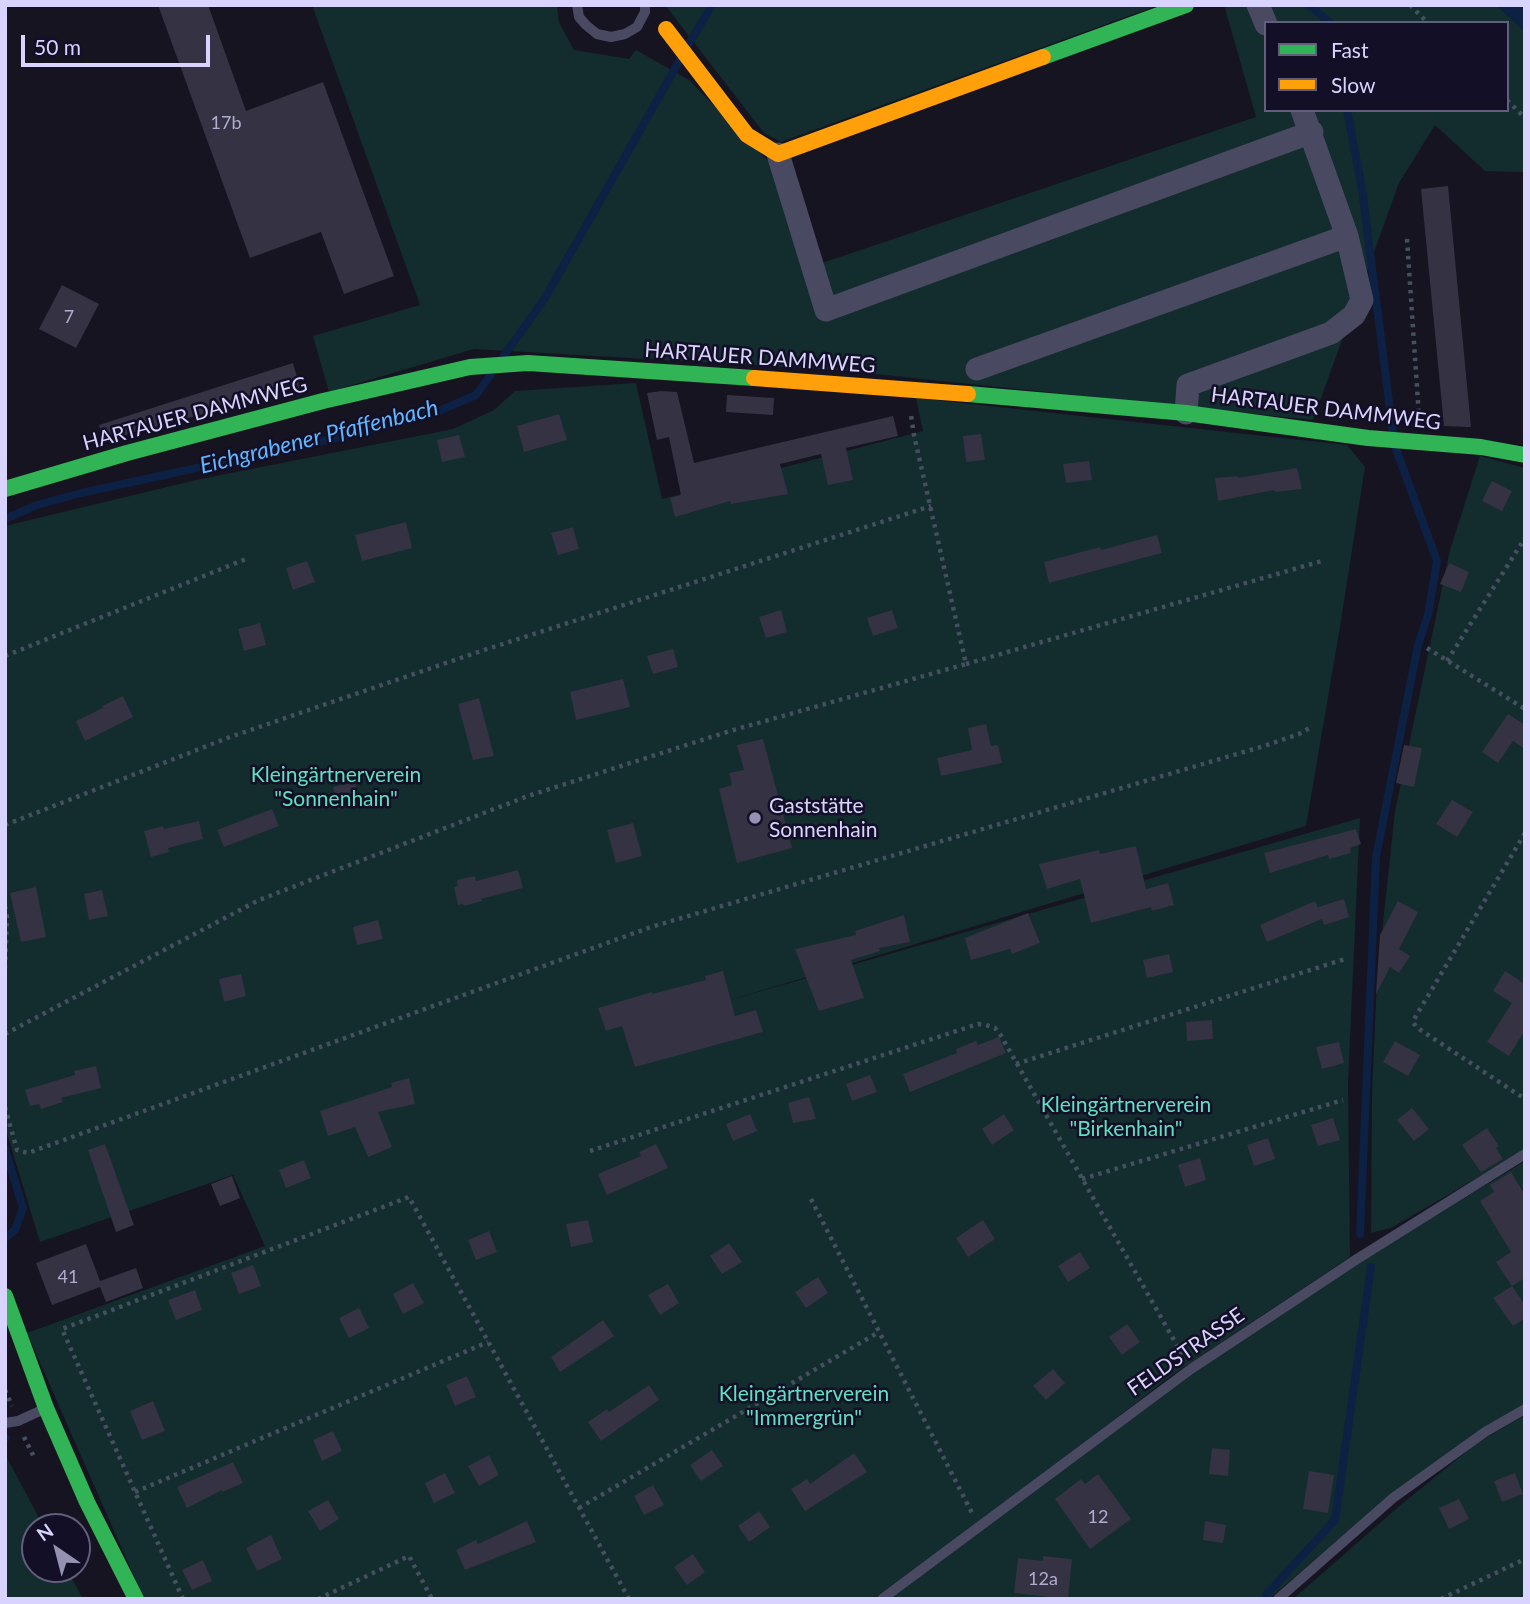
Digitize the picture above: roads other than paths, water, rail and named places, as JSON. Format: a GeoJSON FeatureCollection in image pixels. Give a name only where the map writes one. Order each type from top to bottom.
{"type":"FeatureCollection","features":[{"type":"Feature","properties":{"kind":"street"},"geometry":{"type":"LineString","coordinates":[[778,154],[1186,5]]}},
{"type":"Feature","properties":{"kind":"street"},"geometry":{"type":"LineString","coordinates":[[666,29],[747,135],[778,154],[826,310],[1312,132]]}},
{"type":"Feature","properties":{"kind":"street"},"geometry":{"type":"LineString","coordinates":[[1186,413],[1188,385],[1331,333],[1354,315],[1362,300],[1347,236],[1304,112]]}},
{"type":"Feature","properties":{"kind":"street"},"geometry":{"type":"LineString","coordinates":[[977,369],[1347,236]]}},
{"type":"Feature","properties":{"kind":"street","name":"HARTAUER DAMMWEG"},"geometry":{"type":"LineString","coordinates":[[5,489],[127,453],[323,401],[478,366],[517,363],[908,390],[1186,413],[1384,440],[1481,447],[1525,455]]}},
{"type":"Feature","properties":{"kind":"street"},"geometry":{"type":"LineString","coordinates":[[5,1296],[46,1408],[87,1502],[136,1599]]}},
{"type":"Feature","properties":{"kind":"lane"},"geometry":{"type":"LineString","coordinates":[[577,5],[579,17],[586,25],[597,34],[611,37],[625,34],[637,27],[645,12],[645,5]]}},
{"type":"Feature","properties":{"kind":"lane","name":"FELDSTRASSE"},"geometry":{"type":"LineString","coordinates":[[882,1599],[1191,1369],[1357,1259],[1525,1154]]}},
{"type":"Feature","properties":{"kind":"lane"},"geometry":{"type":"LineString","coordinates":[[5,1423],[18,1421],[46,1408]]}},
{"type":"Feature","properties":{"kind":"lane"},"geometry":{"type":"LineString","coordinates":[[1278,1599],[1393,1497],[1485,1432],[1525,1409]]}},
{"type":"Feature","properties":{"kind":"water"},"geometry":{"type":"Polygon","coordinates":[[[1496,5],[1525,5],[1525,31],[1496,5]]]}},
{"type":"Feature","properties":{"kind":"waterway","name":"Eichgrabener Pfaffenbach"},"geometry":{"type":"LineString","coordinates":[[687,47],[712,5]]}},
{"type":"Feature","properties":{"kind":"waterway"},"geometry":{"type":"LineString","coordinates":[[1309,5],[1328,21]]}},
{"type":"Feature","properties":{"kind":"waterway","name":"Eichgrabener Pfaffenbach"},"geometry":{"type":"LineString","coordinates":[[503,357],[545,298],[681,58]]}},
{"type":"Feature","properties":{"kind":"waterway"},"geometry":{"type":"LineString","coordinates":[[1347,112],[1362,189],[1393,433]]}},
{"type":"Feature","properties":{"kind":"waterway","name":"Eichgrabener Pfaffenbach"},"geometry":{"type":"LineString","coordinates":[[5,519],[37,505],[81,493],[345,436],[434,413],[476,395],[492,373]]}},
{"type":"Feature","properties":{"kind":"waterway"},"geometry":{"type":"LineString","coordinates":[[1360,1234],[1376,857],[1437,561],[1396,449]]}},
{"type":"Feature","properties":{"kind":"waterway","name":"Eichgrabener Pfaffenbach"},"geometry":{"type":"LineString","coordinates":[[5,1149],[23,1208],[15,1230],[5,1238]]}},
{"type":"Feature","properties":{"kind":"waterway"},"geometry":{"type":"LineString","coordinates":[[1266,1595],[1335,1520],[1371,1267]]}},
{"type":"Feature","properties":{"kind":"place","name":"Gaststätte Sonnenhain"},"geometry":{"type":"Point","coordinates":[755,818]}},
{"type":"Feature","properties":{"kind":"park label","name":"Kleingärtnerverein \"Sonnenhain\""},"geometry":{"type":"Point","coordinates":[336,787]}},
{"type":"Feature","properties":{"kind":"park label","name":"Kleingärtnerverein \"Birkenhain\""},"geometry":{"type":"Point","coordinates":[1126,1117]}},
{"type":"Feature","properties":{"kind":"park label","name":"Kleingärtnerverein \"Immergrün\""},"geometry":{"type":"Point","coordinates":[804,1406]}}]}
